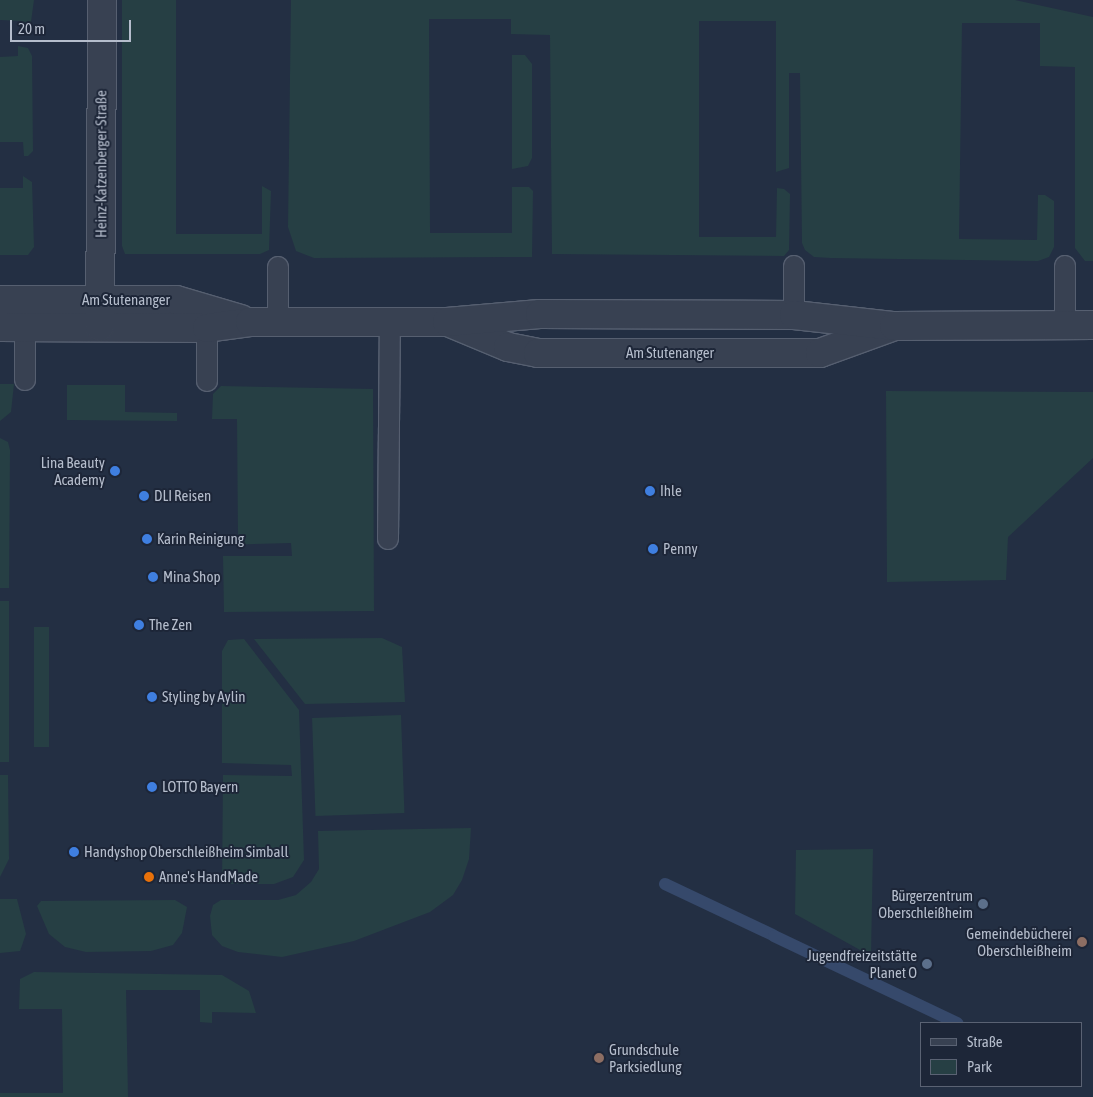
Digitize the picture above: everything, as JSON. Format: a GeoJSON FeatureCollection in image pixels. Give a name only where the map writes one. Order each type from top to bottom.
{"type":"FeatureCollection","features":[{"type":"Feature","properties":{"kind":"street","name":"Heinz-Katzenberger-Straße"},"geometry":{"type":"LineString","coordinates":[[100,327],[102,0]]}},
{"type":"Feature","properties":{"kind":"street","name":"Am Stutenanger"},"geometry":{"type":"LineString","coordinates":[[0,300],[176,300],[250,322]]}},
{"type":"Feature","properties":{"kind":"street","name":"Am Stutenanger"},"geometry":{"type":"LineString","coordinates":[[12,327],[206,328],[250,322],[447,322],[540,314],[794,315],[894,326],[1093,325]]}},
{"type":"Feature","properties":{"kind":"street","name":"Am Stutenanger"},"geometry":{"type":"LineString","coordinates":[[447,322],[508,347],[548,353],[820,353],[894,326]]}},
{"type":"Feature","properties":{"kind":"lane"},"geometry":{"type":"LineString","coordinates":[[278,266],[278,322]]}},
{"type":"Feature","properties":{"kind":"lane"},"geometry":{"type":"LineString","coordinates":[[794,266],[794,315]]}},
{"type":"Feature","properties":{"kind":"lane"},"geometry":{"type":"LineString","coordinates":[[1065,266],[1065,325]]}},
{"type":"Feature","properties":{"kind":"lane"},"geometry":{"type":"LineString","coordinates":[[388,539],[390,322]]}},
{"type":"Feature","properties":{"kind":"lane"},"geometry":{"type":"LineString","coordinates":[[12,327],[25,380]]}},
{"type":"Feature","properties":{"kind":"lane"},"geometry":{"type":"LineString","coordinates":[[206,328],[207,381]]}},
{"type":"Feature","properties":{"kind":"green space"},"geometry":{"type":"Polygon","coordinates":[[[0,0],[34,0],[30,29],[22,32],[22,21],[0,20],[0,0]]]}},
{"type":"Feature","properties":{"kind":"green space"},"geometry":{"type":"Polygon","coordinates":[[[122,0],[176,0],[176,234],[262,234],[262,186],[271,191],[269,250],[260,254],[125,254],[122,246],[122,0]]]}},
{"type":"Feature","properties":{"kind":"green space"},"geometry":{"type":"Polygon","coordinates":[[[291,0],[1015,0],[1093,17],[1093,261],[1085,261],[1075,248],[1075,67],[1040,66],[1040,23],[962,23],[959,239],[1037,240],[1038,195],[1045,195],[1054,201],[1054,247],[1049,257],[1038,261],[831,258],[814,257],[805,250],[802,243],[800,73],[789,73],[789,168],[776,172],[776,21],[699,21],[699,237],[776,237],[777,188],[784,189],[790,194],[789,250],[784,256],[552,254],[550,35],[511,34],[511,19],[429,19],[430,233],[512,233],[512,187],[529,187],[533,191],[532,257],[314,258],[296,251],[288,227],[291,0]]]}},
{"type":"Feature","properties":{"kind":"green space"},"geometry":{"type":"Polygon","coordinates":[[[18,46],[28,48],[32,56],[33,151],[28,156],[24,156],[23,142],[0,142],[0,57],[18,56],[18,46]]]}},
{"type":"Feature","properties":{"kind":"green space"},"geometry":{"type":"Polygon","coordinates":[[[512,55],[525,55],[532,64],[532,158],[528,166],[512,169],[512,55]]]}},
{"type":"Feature","properties":{"kind":"green space"},"geometry":{"type":"Polygon","coordinates":[[[23,176],[32,182],[34,247],[28,255],[0,255],[0,188],[23,188],[23,176]]]}},
{"type":"Feature","properties":{"kind":"green space"},"geometry":{"type":"Polygon","coordinates":[[[0,384],[14,384],[11,412],[0,421],[0,384]]]}},
{"type":"Feature","properties":{"kind":"green space"},"geometry":{"type":"Polygon","coordinates":[[[67,385],[125,385],[125,412],[177,413],[177,421],[67,420],[67,385]]]}},
{"type":"Feature","properties":{"kind":"green space"},"geometry":{"type":"Polygon","coordinates":[[[221,386],[373,389],[374,611],[224,612],[223,556],[292,556],[291,543],[224,545],[224,536],[238,537],[237,419],[212,419],[213,394],[221,386]]]}},
{"type":"Feature","properties":{"kind":"green space"},"geometry":{"type":"Polygon","coordinates":[[[886,391],[1093,392],[1093,458],[1008,537],[1006,580],[887,582],[886,391]]]}},
{"type":"Feature","properties":{"kind":"green space"},"geometry":{"type":"Polygon","coordinates":[[[0,438],[8,442],[10,450],[9,588],[0,588],[0,438]]]}},
{"type":"Feature","properties":{"kind":"green space"},"geometry":{"type":"Polygon","coordinates":[[[0,601],[9,601],[9,762],[0,762],[0,601]]]}},
{"type":"Feature","properties":{"kind":"green space"},"geometry":{"type":"Polygon","coordinates":[[[34,627],[49,627],[49,747],[34,747],[34,627]]]}},
{"type":"Feature","properties":{"kind":"green space"},"geometry":{"type":"Polygon","coordinates":[[[382,638],[402,647],[405,702],[305,704],[254,639],[382,638]]]}},
{"type":"Feature","properties":{"kind":"green space"},"geometry":{"type":"Polygon","coordinates":[[[244,639],[299,710],[304,860],[293,877],[274,884],[222,884],[223,775],[292,776],[291,765],[222,763],[222,651],[228,640],[244,639]]]}},
{"type":"Feature","properties":{"kind":"green space"},"geometry":{"type":"Polygon","coordinates":[[[401,715],[404,813],[315,816],[312,718],[401,715]]]}},
{"type":"Feature","properties":{"kind":"green space"},"geometry":{"type":"Polygon","coordinates":[[[0,775],[8,775],[9,859],[0,877],[0,775]]]}},
{"type":"Feature","properties":{"kind":"green space"},"geometry":{"type":"Polygon","coordinates":[[[471,828],[469,859],[462,880],[453,895],[430,912],[354,941],[282,957],[238,952],[222,946],[212,935],[210,916],[213,905],[221,900],[278,900],[296,895],[311,882],[319,869],[318,831],[471,828]]]}},
{"type":"Feature","properties":{"kind":"green space"},"geometry":{"type":"Polygon","coordinates":[[[873,849],[871,956],[795,914],[796,850],[873,849]]]}},
{"type":"Feature","properties":{"kind":"green space"},"geometry":{"type":"Polygon","coordinates":[[[0,899],[17,899],[26,934],[20,951],[0,953],[0,899]]]}},
{"type":"Feature","properties":{"kind":"green space"},"geometry":{"type":"Polygon","coordinates":[[[175,900],[187,907],[182,933],[173,945],[151,951],[86,952],[65,947],[49,934],[37,906],[41,901],[175,900]]]}},
{"type":"Feature","properties":{"kind":"green space"},"geometry":{"type":"Polygon","coordinates":[[[34,972],[222,975],[249,991],[256,1013],[212,1012],[212,1023],[200,1022],[200,990],[126,990],[128,1097],[0,1097],[0,1093],[63,1093],[62,1009],[19,1009],[20,979],[34,972]]]}},
{"type":"Feature","properties":{"kind":"waterway"},"geometry":{"type":"LineString","coordinates":[[665,884],[773,935]]}},
{"type":"Feature","properties":{"kind":"waterway"},"geometry":{"type":"LineString","coordinates":[[774,936],[955,1022]]}},
{"type":"Feature","properties":{"kind":"place","name":"Lina Beauty Academy"},"geometry":{"type":"Point","coordinates":[115,471]}},
{"type":"Feature","properties":{"kind":"place","name":"Ihle"},"geometry":{"type":"Point","coordinates":[650,491]}},
{"type":"Feature","properties":{"kind":"place","name":"DLI Reisen"},"geometry":{"type":"Point","coordinates":[144,496]}},
{"type":"Feature","properties":{"kind":"place","name":"Karin Reinigung"},"geometry":{"type":"Point","coordinates":[147,539]}},
{"type":"Feature","properties":{"kind":"place","name":"Penny"},"geometry":{"type":"Point","coordinates":[653,549]}},
{"type":"Feature","properties":{"kind":"place","name":"Mina Shop"},"geometry":{"type":"Point","coordinates":[153,577]}},
{"type":"Feature","properties":{"kind":"place","name":"The Zen"},"geometry":{"type":"Point","coordinates":[139,625]}},
{"type":"Feature","properties":{"kind":"place","name":"Styling by Aylin"},"geometry":{"type":"Point","coordinates":[152,697]}},
{"type":"Feature","properties":{"kind":"place","name":"LOTTO Bayern"},"geometry":{"type":"Point","coordinates":[152,787]}},
{"type":"Feature","properties":{"kind":"place","name":"Handyshop Oberschleißheim Simball"},"geometry":{"type":"Point","coordinates":[74,852]}},
{"type":"Feature","properties":{"kind":"place","name":"Anne's HandMade"},"geometry":{"type":"Point","coordinates":[149,877]}},
{"type":"Feature","properties":{"kind":"place","name":"Bürgerzentrum Oberschleißheim"},"geometry":{"type":"Point","coordinates":[983,904]}},
{"type":"Feature","properties":{"kind":"place","name":"Gemeindebücherei Oberschleißheim"},"geometry":{"type":"Point","coordinates":[1082,942]}},
{"type":"Feature","properties":{"kind":"place","name":"Jugendfreizeitstätte Planet O"},"geometry":{"type":"Point","coordinates":[927,964]}},
{"type":"Feature","properties":{"kind":"place","name":"Grundschule Parksiedlung"},"geometry":{"type":"Point","coordinates":[599,1058]}}]}
